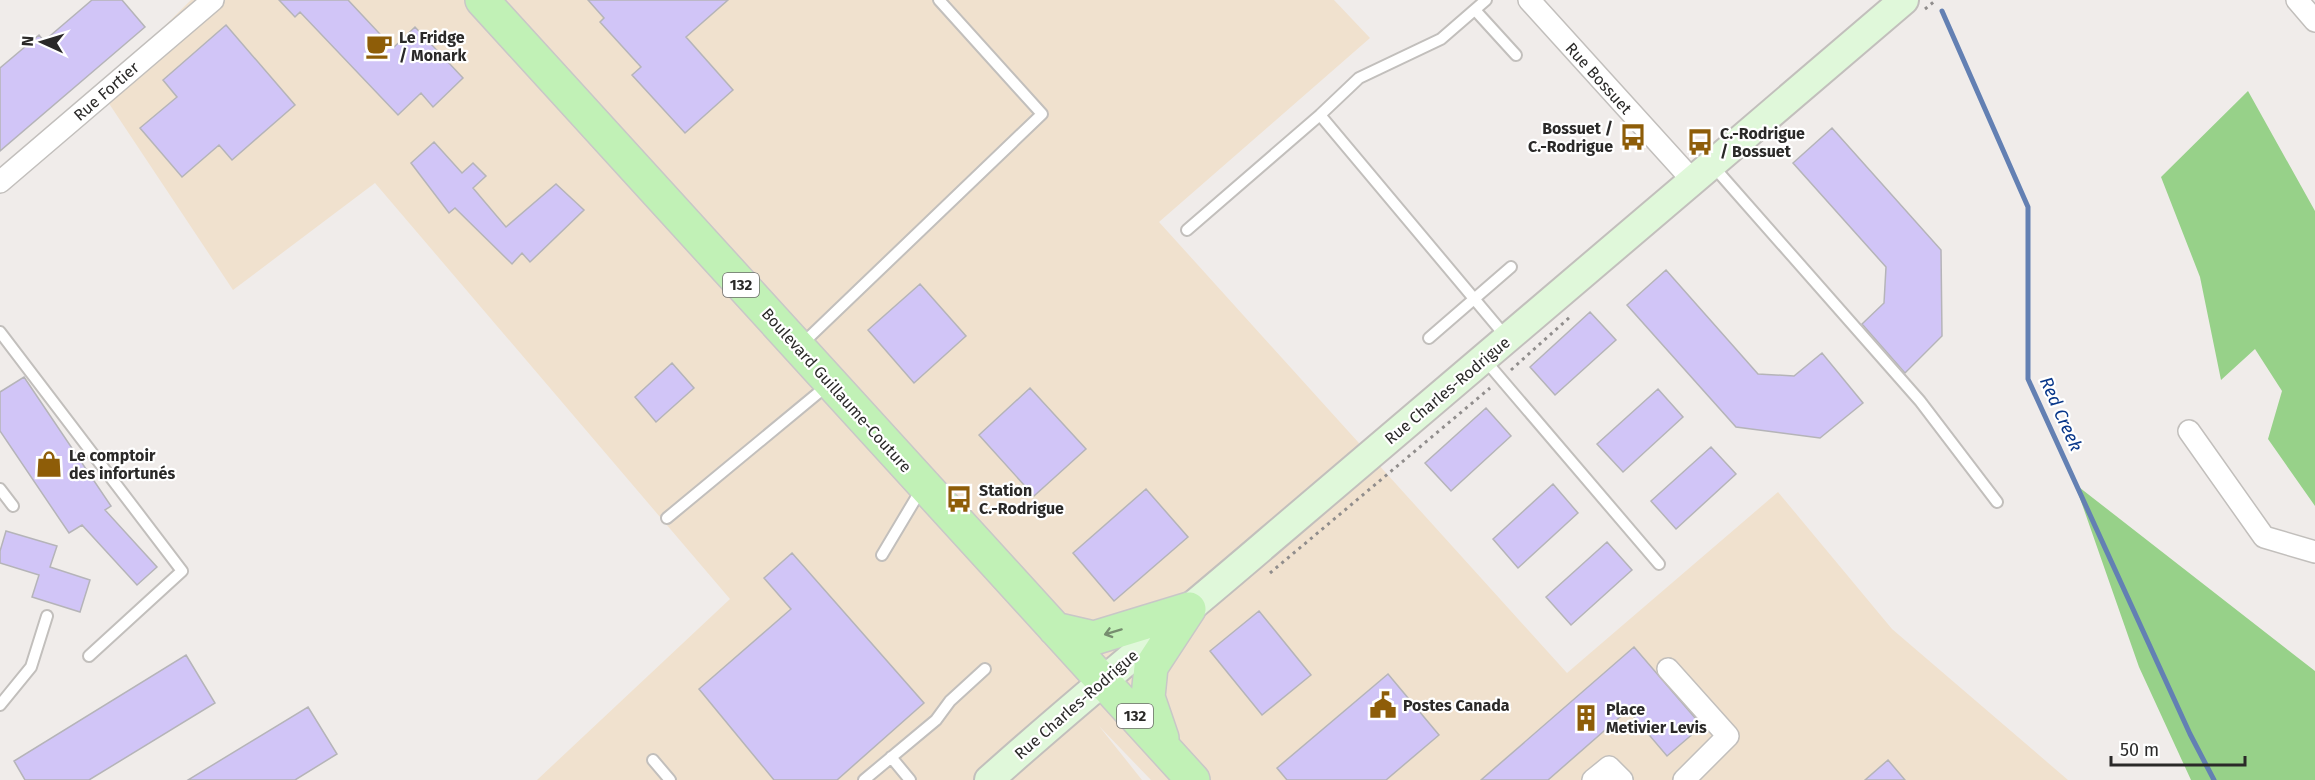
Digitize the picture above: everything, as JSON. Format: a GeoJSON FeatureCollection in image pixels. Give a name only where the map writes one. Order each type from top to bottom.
{"type":"FeatureCollection","features":[{"type":"Feature","properties":{"kind":"main road","name":"Boulevard Guillaume-Couture"},"geometry":{"type":"LineString","coordinates":[[482,0],[1193,780]]}},
{"type":"Feature","properties":{"kind":"main road"},"geometry":{"type":"LineString","coordinates":[[1056,629],[1094,638],[1189,609]]}},
{"type":"Feature","properties":{"kind":"main road"},"geometry":{"type":"LineString","coordinates":[[1168,752],[1148,697],[1151,667],[1189,609]]}},
{"type":"Feature","properties":{"kind":"street","name":"Rue Fortier"},"geometry":{"type":"LineString","coordinates":[[0,182],[213,0]]}},
{"type":"Feature","properties":{"kind":"street","name":"Rue Bossuet"},"geometry":{"type":"LineString","coordinates":[[1529,0],[1703,174]]}},
{"type":"Feature","properties":{"kind":"street","name":"Rue Charles-Rodrigue"},"geometry":{"type":"LineString","coordinates":[[989,780],[1102,680],[1703,174],[1904,0]]}},
{"type":"Feature","properties":{"kind":"street"},"geometry":{"type":"LineString","coordinates":[[2297,0],[2315,21]]}},
{"type":"Feature","properties":{"kind":"street"},"geometry":{"type":"LineString","coordinates":[[2188,430],[2264,537],[2315,552]]}},
{"type":"Feature","properties":{"kind":"street"},"geometry":{"type":"LineString","coordinates":[[1668,669],[1728,736],[1683,780]]}},
{"type":"Feature","properties":{"kind":"street"},"geometry":{"type":"LineString","coordinates":[[1593,780],[1609,767],[1622,780]]}},
{"type":"Feature","properties":{"kind":"lane"},"geometry":{"type":"LineString","coordinates":[[798,347],[1042,114],[939,0]]}},
{"type":"Feature","properties":{"kind":"lane"},"geometry":{"type":"LineString","coordinates":[[1187,230],[1320,116],[1359,78],[1441,39],[1486,0]]}},
{"type":"Feature","properties":{"kind":"lane"},"geometry":{"type":"LineString","coordinates":[[1475,10],[1516,55]]}},
{"type":"Feature","properties":{"kind":"lane"},"geometry":{"type":"LineString","coordinates":[[1320,116],[1507,338]]}},
{"type":"Feature","properties":{"kind":"lane"},"geometry":{"type":"LineString","coordinates":[[1703,174],[1920,401],[1997,502]]}},
{"type":"Feature","properties":{"kind":"lane"},"geometry":{"type":"LineString","coordinates":[[1430,338],[1510,267]]}},
{"type":"Feature","properties":{"kind":"lane"},"geometry":{"type":"LineString","coordinates":[[0,332],[182,571],[89,656]]}},
{"type":"Feature","properties":{"kind":"lane"},"geometry":{"type":"LineString","coordinates":[[1483,358],[1659,564]]}},
{"type":"Feature","properties":{"kind":"lane"},"geometry":{"type":"LineString","coordinates":[[668,518],[830,383]]}},
{"type":"Feature","properties":{"kind":"lane"},"geometry":{"type":"LineString","coordinates":[[882,555],[924,485]]}},
{"type":"Feature","properties":{"kind":"lane"},"geometry":{"type":"LineString","coordinates":[[0,489],[13,506]]}},
{"type":"Feature","properties":{"kind":"lane"},"geometry":{"type":"LineString","coordinates":[[0,705],[31,667],[48,616]]}},
{"type":"Feature","properties":{"kind":"lane"},"geometry":{"type":"LineString","coordinates":[[864,780],[936,720],[950,700],[985,669]]}},
{"type":"Feature","properties":{"kind":"lane"},"geometry":{"type":"LineString","coordinates":[[891,757],[910,780]]}},
{"type":"Feature","properties":{"kind":"lane"},"geometry":{"type":"LineString","coordinates":[[654,760],[670,780]]}},
{"type":"Feature","properties":{"kind":"shaded area"},"geometry":{"type":"Polygon","coordinates":[[[191,0],[1334,0],[1370,38],[1159,222],[1567,673],[1778,492],[1892,629],[2068,780],[1151,780],[1099,726],[1142,780],[537,780],[730,599],[375,183],[233,290],[100,90],[191,0]]]}},
{"type":"Feature","properties":{"kind":"green space"},"geometry":{"type":"Polygon","coordinates":[[[2248,91],[2315,211],[2315,506],[2268,439],[2282,391],[2255,349],[2221,380],[2200,277],[2161,177],[2248,91]]]}},
{"type":"Feature","properties":{"kind":"green space"},"geometry":{"type":"Polygon","coordinates":[[[2075,484],[2315,671],[2315,780],[2191,780],[2139,667],[2075,484]]]}},
{"type":"Feature","properties":{"kind":"building"},"geometry":{"type":"Polygon","coordinates":[[[92,0],[122,0],[145,27],[0,151],[0,68],[39,35],[44,41],[92,0]]]}},
{"type":"Feature","properties":{"kind":"building"},"geometry":{"type":"Polygon","coordinates":[[[279,0],[348,0],[393,48],[415,27],[463,78],[433,107],[421,93],[398,115],[300,12],[295,17],[279,0]]]}},
{"type":"Feature","properties":{"kind":"building"},"geometry":{"type":"Polygon","coordinates":[[[588,0],[728,0],[686,37],[733,90],[685,133],[632,75],[641,67],[600,22],[604,18],[588,0]]]}},
{"type":"Feature","properties":{"kind":"building"},"geometry":{"type":"Polygon","coordinates":[[[226,25],[295,105],[232,160],[219,145],[182,177],[140,128],[177,97],[163,80],[226,25]]]}},
{"type":"Feature","properties":{"kind":"building"},"geometry":{"type":"Polygon","coordinates":[[[1832,128],[1941,250],[1942,336],[1905,373],[1862,324],[1884,303],[1886,267],[1793,163],[1832,128]]]}},
{"type":"Feature","properties":{"kind":"building"},"geometry":{"type":"Polygon","coordinates":[[[434,142],[462,173],[473,163],[486,176],[473,188],[506,227],[556,184],[584,210],[530,262],[522,253],[512,264],[455,208],[449,213],[411,163],[434,142]]]}},
{"type":"Feature","properties":{"kind":"building"},"geometry":{"type":"Polygon","coordinates":[[[1666,270],[1758,374],[1794,376],[1822,353],[1863,403],[1820,438],[1736,427],[1627,305],[1666,270]]]}},
{"type":"Feature","properties":{"kind":"building"},"geometry":{"type":"Polygon","coordinates":[[[920,284],[966,336],[914,383],[868,330],[920,284]]]}},
{"type":"Feature","properties":{"kind":"building"},"geometry":{"type":"Polygon","coordinates":[[[1590,312],[1616,340],[1555,395],[1530,367],[1590,312]]]}},
{"type":"Feature","properties":{"kind":"building"},"geometry":{"type":"Polygon","coordinates":[[[672,363],[694,388],[656,422],[635,397],[672,363]]]}},
{"type":"Feature","properties":{"kind":"building"},"geometry":{"type":"Polygon","coordinates":[[[24,377],[111,506],[105,510],[157,567],[137,585],[82,525],[69,533],[0,431],[0,392],[24,377]]]}},
{"type":"Feature","properties":{"kind":"building"},"geometry":{"type":"Polygon","coordinates":[[[1030,388],[1086,449],[1034,496],[979,435],[1030,388]]]}},
{"type":"Feature","properties":{"kind":"building"},"geometry":{"type":"Polygon","coordinates":[[[1658,389],[1683,417],[1623,472],[1597,444],[1658,389]]]}},
{"type":"Feature","properties":{"kind":"building"},"geometry":{"type":"Polygon","coordinates":[[[1486,408],[1511,436],[1451,491],[1425,463],[1486,408]]]}},
{"type":"Feature","properties":{"kind":"building"},"geometry":{"type":"Polygon","coordinates":[[[1711,447],[1736,474],[1676,529],[1651,501],[1711,447]]]}},
{"type":"Feature","properties":{"kind":"building"},"geometry":{"type":"Polygon","coordinates":[[[1553,484],[1578,513],[1518,568],[1493,539],[1553,484]]]}},
{"type":"Feature","properties":{"kind":"building"},"geometry":{"type":"Polygon","coordinates":[[[1146,489],[1188,537],[1114,601],[1073,553],[1146,489]]]}},
{"type":"Feature","properties":{"kind":"building"},"geometry":{"type":"Polygon","coordinates":[[[6,531],[57,546],[50,567],[90,580],[80,612],[32,597],[39,575],[0,563],[0,551],[6,531]]]}},
{"type":"Feature","properties":{"kind":"building"},"geometry":{"type":"Polygon","coordinates":[[[1607,542],[1632,570],[1571,625],[1546,597],[1607,542]]]}},
{"type":"Feature","properties":{"kind":"building"},"geometry":{"type":"Polygon","coordinates":[[[792,553],[924,703],[837,780],[774,780],[699,689],[791,609],[764,578],[792,553]]]}},
{"type":"Feature","properties":{"kind":"building"},"geometry":{"type":"Polygon","coordinates":[[[1259,611],[1311,675],[1262,715],[1210,651],[1259,611]]]}},
{"type":"Feature","properties":{"kind":"building","name":"Place Metivier Levis"},"geometry":{"type":"Polygon","coordinates":[[[1634,647],[1702,726],[1667,756],[1628,710],[1548,780],[1481,780],[1634,647]]]}},
{"type":"Feature","properties":{"kind":"building"},"geometry":{"type":"Polygon","coordinates":[[[186,655],[215,703],[89,780],[25,780],[14,761],[186,655]]]}},
{"type":"Feature","properties":{"kind":"building","name":"Postes Canada"},"geometry":{"type":"Polygon","coordinates":[[[1388,674],[1439,735],[1386,780],[1287,780],[1277,768],[1388,674]]]}},
{"type":"Feature","properties":{"kind":"building"},"geometry":{"type":"Polygon","coordinates":[[[308,707],[337,754],[295,780],[188,780],[308,707]]]}},
{"type":"Feature","properties":{"kind":"building"},"geometry":{"type":"Polygon","coordinates":[[[1888,760],[1905,780],[1865,780],[1888,760]]]}},
{"type":"Feature","properties":{"kind":"waterway","name":"Red Creek"},"geometry":{"type":"LineString","coordinates":[[1942,11],[2028,207],[2028,379],[2190,734],[2214,780]]}},
{"type":"Feature","properties":{"kind":"place","name":"Le Fridge / Monark"},"geometry":{"type":"Point","coordinates":[379,46]}},
{"type":"Feature","properties":{"kind":"place","name":"Bossuet / C.-Rodrigue"},"geometry":{"type":"Point","coordinates":[1633,137]}},
{"type":"Feature","properties":{"kind":"place","name":"C.-Rodrigue / Bossuet"},"geometry":{"type":"Point","coordinates":[1700,142]}},
{"type":"Feature","properties":{"kind":"place","name":"Le comptoir des infortunés"},"geometry":{"type":"Point","coordinates":[49,464]}},
{"type":"Feature","properties":{"kind":"place","name":"Station C.-Rodrigue"},"geometry":{"type":"Point","coordinates":[959,499]}},
{"type":"Feature","properties":{"kind":"place","name":"Postes Canada"},"geometry":{"type":"Point","coordinates":[1383,705]}},
{"type":"Feature","properties":{"kind":"place","name":"Place Metivier Levis"},"geometry":{"type":"Point","coordinates":[1586,718]}}]}
